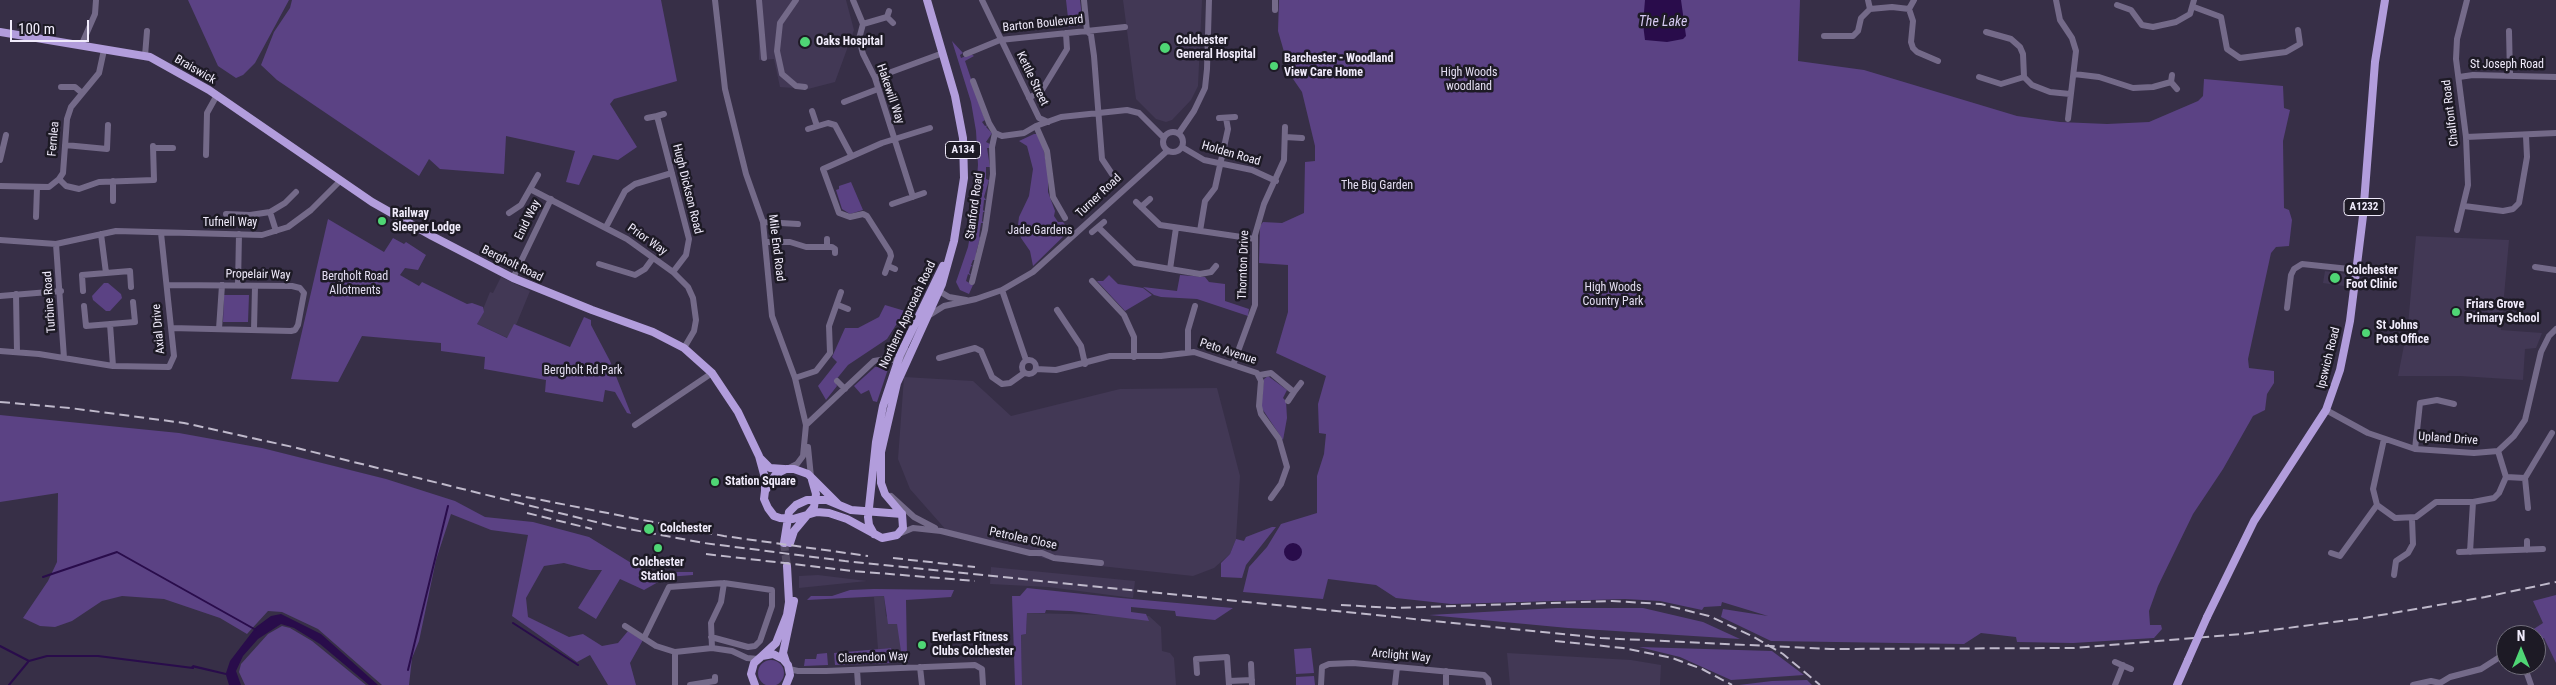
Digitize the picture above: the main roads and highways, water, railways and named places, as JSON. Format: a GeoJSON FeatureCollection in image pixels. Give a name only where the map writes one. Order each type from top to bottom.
{"type":"FeatureCollection","features":[{"type":"Feature","properties":{"kind":"main road","name":"Northern Approach Road"},"geometry":{"type":"LineString","coordinates":[[872,499],[878,428],[897,362],[925,305],[938,291],[954,241],[964,178],[963,138],[955,96],[927,0]]}},
{"type":"Feature","properties":{"kind":"main road","name":"Ipswich Road"},"geometry":{"type":"LineString","coordinates":[[2177,685],[2254,520],[2326,410],[2346,348],[2363,216],[2375,62],[2385,0]]}},
{"type":"Feature","properties":{"kind":"main road","name":"Braiswick"},"geometry":{"type":"LineString","coordinates":[[0,32],[145,56],[183,74],[230,104]]}},
{"type":"Feature","properties":{"kind":"main road","name":"Bergholt Road"},"geometry":{"type":"LineString","coordinates":[[230,104],[340,181],[432,236],[512,278],[653,332],[684,348],[712,372],[738,412],[759,456],[765,478],[765,503],[780,518],[780,528],[786,542]]}},
{"type":"Feature","properties":{"kind":"main road","name":"Northern Approach Road"},"geometry":{"type":"LineString","coordinates":[[902,514],[885,494],[880,478],[881,452],[897,383],[926,318],[954,241]]}},
{"type":"Feature","properties":{"kind":"main road"},"geometry":{"type":"LineString","coordinates":[[759,456],[770,468],[799,470],[811,478],[838,504]]}},
{"type":"Feature","properties":{"kind":"main road"},"geometry":{"type":"LineString","coordinates":[[765,491],[774,475],[786,469]]}},
{"type":"Feature","properties":{"kind":"main road"},"geometry":{"type":"LineString","coordinates":[[786,542],[794,530],[813,510],[815,499],[811,478]]}},
{"type":"Feature","properties":{"kind":"main road"},"geometry":{"type":"LineString","coordinates":[[815,499],[838,504],[851,510],[902,514],[903,526],[900,534],[890,538],[879,538],[839,516],[826,512],[780,518],[796,504],[815,499]]}},
{"type":"Feature","properties":{"kind":"main road"},"geometry":{"type":"LineString","coordinates":[[859,510],[865,508],[872,499]]}},
{"type":"Feature","properties":{"kind":"main road","name":"A134"},"geometry":{"type":"LineString","coordinates":[[872,499],[869,525],[879,538]]}},
{"type":"Feature","properties":{"kind":"main road"},"geometry":{"type":"LineString","coordinates":[[780,518],[786,542]]}},
{"type":"Feature","properties":{"kind":"main road"},"geometry":{"type":"LineString","coordinates":[[755,685],[751,677],[752,669],[760,658],[776,643],[787,615],[790,567],[794,603],[783,653],[788,665],[787,683]]}},
{"type":"Feature","properties":{"kind":"main road"},"geometry":{"type":"LineString","coordinates":[[760,658],[776,655],[788,665]]}},
{"type":"Feature","properties":{"kind":"water","name":"The Lake"},"geometry":{"type":"Polygon","coordinates":[[[1645,0],[1681,0],[1686,36],[1683,39],[1667,42],[1645,40],[1643,24],[1645,0]]]}},
{"type":"Feature","properties":{"kind":"water"},"geometry":{"type":"Polygon","coordinates":[[[1293,543],[1299,546],[1302,552],[1299,558],[1293,561],[1287,558],[1284,552],[1287,546],[1293,543]]]}},
{"type":"Feature","properties":{"kind":"water"},"geometry":{"type":"Polygon","coordinates":[[[281,614],[321,634],[378,685],[369,685],[320,644],[294,628],[281,624],[258,639],[243,656],[236,671],[241,685],[229,685],[226,675],[191,667],[193,665],[226,673],[230,661],[256,627],[271,616],[281,614]]]}},
{"type":"Feature","properties":{"kind":"waterway"},"geometry":{"type":"LineString","coordinates":[[408,670],[448,506]]}},
{"type":"Feature","properties":{"kind":"waterway"},"geometry":{"type":"LineString","coordinates":[[43,577],[117,552],[256,630]]}},
{"type":"Feature","properties":{"kind":"waterway"},"geometry":{"type":"LineString","coordinates":[[513,623],[578,665]]}},
{"type":"Feature","properties":{"kind":"waterway"},"geometry":{"type":"LineString","coordinates":[[0,646],[29,661],[47,656],[98,656],[193,668]]}},
{"type":"Feature","properties":{"kind":"waterway"},"geometry":{"type":"LineString","coordinates":[[9,685],[28,662]]}},
{"type":"Feature","properties":{"kind":"tunnel"},"geometry":{"type":"LineString","coordinates":[[784,543],[787,566]]}},
{"type":"Feature","properties":{"kind":"railway"},"geometry":{"type":"LineString","coordinates":[[0,402],[70,408],[184,423],[293,447],[612,526],[704,543],[845,561],[1601,638],[1831,649],[2074,648],[2242,634],[2364,618],[2485,597],[2556,582]]}},
{"type":"Feature","properties":{"kind":"railway"},"geometry":{"type":"LineString","coordinates":[[511,494],[724,536],[868,556]]}},
{"type":"Feature","properties":{"kind":"railway"},"geometry":{"type":"LineString","coordinates":[[527,513],[592,529]]}},
{"type":"Feature","properties":{"kind":"railway"},"geometry":{"type":"LineString","coordinates":[[706,554],[853,571],[975,581]]}},
{"type":"Feature","properties":{"kind":"railway"},"geometry":{"type":"LineString","coordinates":[[893,558],[975,567]]}},
{"type":"Feature","properties":{"kind":"railway"},"geometry":{"type":"LineString","coordinates":[[1341,605],[1393,608],[1612,601],[1661,604],[1709,616],[1752,636],[1783,654],[1820,685]]}},
{"type":"Feature","properties":{"kind":"railway"},"geometry":{"type":"LineString","coordinates":[[1555,641],[1623,648],[1672,658],[1702,669],[1732,685]]}},
{"type":"Feature","properties":{"kind":"place","name":"Oaks Hospital"},"geometry":{"type":"Point","coordinates":[805,42]}},
{"type":"Feature","properties":{"kind":"place","name":"Colchester General Hospital"},"geometry":{"type":"Point","coordinates":[1165,48]}},
{"type":"Feature","properties":{"kind":"place","name":"Barchester - Woodland View Care Home"},"geometry":{"type":"Point","coordinates":[1274,66]}},
{"type":"Feature","properties":{"kind":"place","name":"Railway Sleeper Lodge"},"geometry":{"type":"Point","coordinates":[382,221]}},
{"type":"Feature","properties":{"kind":"place","name":"Colchester Foot Clinic"},"geometry":{"type":"Point","coordinates":[2335,278]}},
{"type":"Feature","properties":{"kind":"place","name":"Friars Grove Primary School"},"geometry":{"type":"Point","coordinates":[2456,312]}},
{"type":"Feature","properties":{"kind":"place","name":"St Johns Post Office"},"geometry":{"type":"Point","coordinates":[2366,333]}},
{"type":"Feature","properties":{"kind":"place","name":"Station Square"},"geometry":{"type":"Point","coordinates":[715,482]}},
{"type":"Feature","properties":{"kind":"place","name":"Colchester"},"geometry":{"type":"Point","coordinates":[649,529]}},
{"type":"Feature","properties":{"kind":"place","name":"Colchester Station"},"geometry":{"type":"Point","coordinates":[658,548]}},
{"type":"Feature","properties":{"kind":"place","name":"Everlast Fitness Clubs Colchester"},"geometry":{"type":"Point","coordinates":[922,645]}},
{"type":"Feature","properties":{"kind":"park label","name":"High Woods woodland"},"geometry":{"type":"Point","coordinates":[1469,80]}},
{"type":"Feature","properties":{"kind":"park label","name":"The Big Garden"},"geometry":{"type":"Point","coordinates":[1377,186]}},
{"type":"Feature","properties":{"kind":"park label","name":"Jade Gardens"},"geometry":{"type":"Point","coordinates":[1040,231]}},
{"type":"Feature","properties":{"kind":"park label","name":"Bergholt Road Allotments"},"geometry":{"type":"Point","coordinates":[355,284]}},
{"type":"Feature","properties":{"kind":"park label","name":"High Woods Country Park"},"geometry":{"type":"Point","coordinates":[1613,295]}},
{"type":"Feature","properties":{"kind":"park label","name":"Bergholt Rd Park"},"geometry":{"type":"Point","coordinates":[583,371]}}]}
